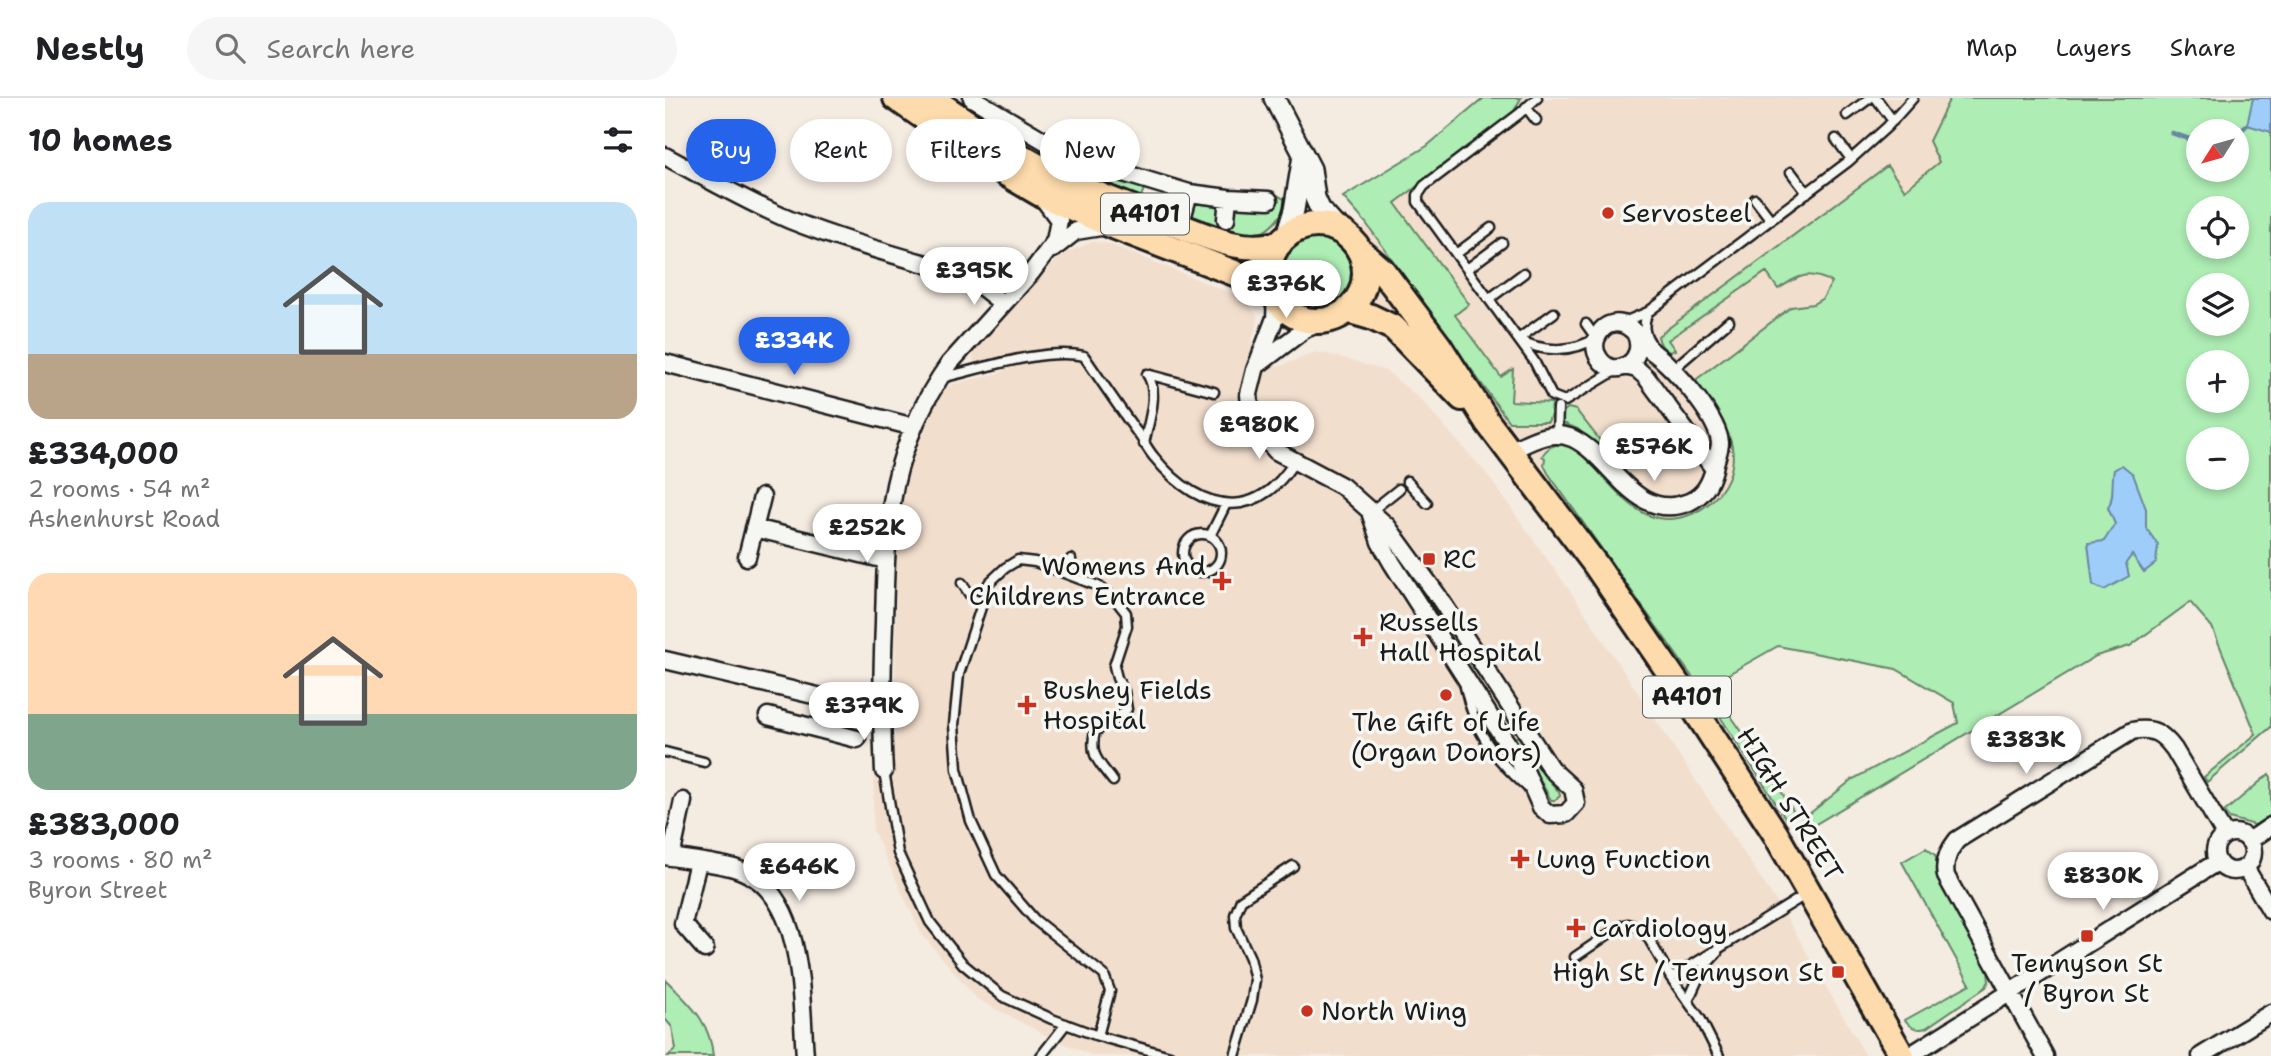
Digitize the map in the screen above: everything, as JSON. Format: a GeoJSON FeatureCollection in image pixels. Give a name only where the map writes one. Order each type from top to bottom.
{"type":"FeatureCollection","features":[{"type":"Feature","properties":{"kind":"main road","name":"A4101"},"geometry":{"type":"LineString","coordinates":[[896,98],[1005,173],[1039,193],[1113,226],[1255,281],[1276,296],[1283,306],[1302,318],[1319,320],[1342,313]]}},
{"type":"Feature","properties":{"kind":"main road","name":"A4101"},"geometry":{"type":"LineString","coordinates":[[931,98],[977,130],[1058,176],[1180,226],[1235,245],[1264,248],[1296,230],[1315,225],[1338,229],[1349,237],[1359,250]]}},
{"type":"Feature","properties":{"kind":"main road"},"geometry":{"type":"LineString","coordinates":[[1276,296],[1270,272],[1272,257],[1283,239]]}},
{"type":"Feature","properties":{"kind":"main road"},"geometry":{"type":"LineString","coordinates":[[1342,313],[1356,301],[1364,282],[1364,261],[1359,250]]}},
{"type":"Feature","properties":{"kind":"main road","name":"HIGH STREET"},"geometry":{"type":"LineString","coordinates":[[1359,250],[1382,270],[1439,346],[1488,423],[1595,564],[1665,665],[1743,781],[1810,892],[1902,1056]]}},
{"type":"Feature","properties":{"kind":"main road","name":"HIGH STREET"},"geometry":{"type":"LineString","coordinates":[[1342,313],[1371,317],[1394,328],[1488,423]]}},
{"type":"Feature","properties":{"kind":"street"},"geometry":{"type":"LineString","coordinates":[[972,98],[1050,144],[1110,169],[1189,193],[1269,200]]}},
{"type":"Feature","properties":{"kind":"street"},"geometry":{"type":"LineString","coordinates":[[1274,98],[1311,169],[1315,198],[1320,209],[1338,229]]}},
{"type":"Feature","properties":{"kind":"street"},"geometry":{"type":"LineString","coordinates":[[1283,239],[1294,210],[1303,155]]}},
{"type":"Feature","properties":{"kind":"street"},"geometry":{"type":"LineString","coordinates":[[665,156],[729,191],[789,219],[844,239],[960,274],[973,280],[1002,303]]}},
{"type":"Feature","properties":{"kind":"street"},"geometry":{"type":"LineString","coordinates":[[884,771],[881,711],[885,560],[896,484],[914,427],[938,379],[1031,273],[1055,241],[1059,220],[1039,193]]}},
{"type":"Feature","properties":{"kind":"street"},"geometry":{"type":"LineString","coordinates":[[1180,226],[1189,193]]}},
{"type":"Feature","properties":{"kind":"street"},"geometry":{"type":"LineString","coordinates":[[1226,219],[1228,198]]}},
{"type":"Feature","properties":{"kind":"street"},"geometry":{"type":"LineString","coordinates":[[1042,257],[1076,230],[1113,226]]}},
{"type":"Feature","properties":{"kind":"street"},"geometry":{"type":"LineString","coordinates":[[1276,296],[1275,318],[1251,381],[1249,394],[1253,419],[1266,441],[1276,451],[1342,486],[1387,526],[1423,573],[1551,769],[1573,789],[1576,803],[1566,814],[1550,815],[1541,807],[1526,773],[1392,563],[1380,542],[1370,512]]}},
{"type":"Feature","properties":{"kind":"street"},"geometry":{"type":"LineString","coordinates":[[1259,364],[1305,329],[1342,313]]}},
{"type":"Feature","properties":{"kind":"street"},"geometry":{"type":"LineString","coordinates":[[1510,451],[1537,438],[1557,434],[1582,445],[1628,489],[1656,504],[1682,504],[1705,491],[1711,480],[1714,469],[1720,443],[1714,425],[1694,396],[1666,364],[1635,333],[1623,324],[1615,323],[1591,331],[1601,361],[1607,365],[1637,369],[1646,377],[1714,469]]}},
{"type":"Feature","properties":{"kind":"street"},"geometry":{"type":"LineString","coordinates":[[1622,367],[1637,354],[1638,339],[1635,333]]}},
{"type":"Feature","properties":{"kind":"street"},"geometry":{"type":"LineString","coordinates":[[665,363],[914,427]]}},
{"type":"Feature","properties":{"kind":"street"},"geometry":{"type":"LineString","coordinates":[[747,557],[762,497]]}},
{"type":"Feature","properties":{"kind":"street"},"geometry":{"type":"LineString","coordinates":[[754,528],[885,560]]}},
{"type":"Feature","properties":{"kind":"street"},"geometry":{"type":"LineString","coordinates":[[665,660],[881,711]]}},
{"type":"Feature","properties":{"kind":"street"},"geometry":{"type":"LineString","coordinates":[[793,723],[797,691]]}},
{"type":"Feature","properties":{"kind":"street"},"geometry":{"type":"LineString","coordinates":[[768,716],[857,739]]}},
{"type":"Feature","properties":{"kind":"street"},"geometry":{"type":"LineString","coordinates":[[2045,1056],[1946,876],[1944,869],[1947,854],[1957,840],[2132,731],[2143,729],[2155,730],[2166,738],[2225,835]]}},
{"type":"Feature","properties":{"kind":"street"},"geometry":{"type":"LineString","coordinates":[[683,801],[668,856],[735,869],[750,876],[769,890],[789,923],[795,944],[805,1056]]}},
{"type":"Feature","properties":{"kind":"street"},"geometry":{"type":"LineString","coordinates":[[2249,841],[2271,826]]}},
{"type":"Feature","properties":{"kind":"street"},"geometry":{"type":"LineString","coordinates":[[2238,834],[2249,841],[2253,852],[2245,867],[2227,870],[2217,862],[2217,844],[2225,835],[2238,834]]}},
{"type":"Feature","properties":{"kind":"street"},"geometry":{"type":"LineString","coordinates":[[698,862],[683,924],[705,949]]}},
{"type":"Feature","properties":{"kind":"street"},"geometry":{"type":"LineString","coordinates":[[1909,1056],[2217,862]]}},
{"type":"Feature","properties":{"kind":"street"},"geometry":{"type":"LineString","coordinates":[[2245,867],[2271,911]]}},
{"type":"Feature","properties":{"kind":"street"},"geometry":{"type":"LineString","coordinates":[[2201,1056],[2271,1013]]}},
{"type":"Feature","properties":{"kind":"lane"},"geometry":{"type":"LineString","coordinates":[[1537,98],[1424,186],[1418,194],[1418,202],[1534,361],[1552,396],[1562,404]]}},
{"type":"Feature","properties":{"kind":"lane"},"geometry":{"type":"LineString","coordinates":[[1847,115],[1870,98]]}},
{"type":"Feature","properties":{"kind":"lane"},"geometry":{"type":"LineString","coordinates":[[1876,98],[1893,121]]}},
{"type":"Feature","properties":{"kind":"lane"},"geometry":{"type":"LineString","coordinates":[[1615,323],[1630,321],[1648,312],[1807,193],[1851,159],[1893,121],[1913,98]]}},
{"type":"Feature","properties":{"kind":"lane"},"geometry":{"type":"LineString","coordinates":[[1526,107],[1536,120]]}},
{"type":"Feature","properties":{"kind":"lane"},"geometry":{"type":"LineString","coordinates":[[1836,139],[1851,159]]}},
{"type":"Feature","properties":{"kind":"lane"},"geometry":{"type":"LineString","coordinates":[[1791,172],[1807,193]]}},
{"type":"Feature","properties":{"kind":"lane"},"geometry":{"type":"LineString","coordinates":[[1755,199],[1771,220]]}},
{"type":"Feature","properties":{"kind":"lane"},"geometry":{"type":"LineString","coordinates":[[1456,254],[1490,228]]}},
{"type":"Feature","properties":{"kind":"lane"},"geometry":{"type":"LineString","coordinates":[[1467,269],[1502,243]]}},
{"type":"Feature","properties":{"kind":"lane"},"geometry":{"type":"LineString","coordinates":[[1489,299],[1524,273]]}},
{"type":"Feature","properties":{"kind":"lane"},"geometry":{"type":"LineString","coordinates":[[1648,312],[1644,320],[1646,336],[1666,364],[1729,321]]}},
{"type":"Feature","properties":{"kind":"lane"},"geometry":{"type":"LineString","coordinates":[[1518,339],[1554,313]]}},
{"type":"Feature","properties":{"kind":"lane"},"geometry":{"type":"LineString","coordinates":[[1518,339],[1530,346],[1555,350],[1587,344],[1591,331]]}},
{"type":"Feature","properties":{"kind":"lane"},"geometry":{"type":"LineString","coordinates":[[938,379],[1057,353],[1084,356],[1154,458],[1186,488],[1210,500],[1226,504],[1250,501],[1265,494],[1283,479],[1294,461]]}},
{"type":"Feature","properties":{"kind":"lane"},"geometry":{"type":"LineString","coordinates":[[1557,434],[1562,404],[1622,367]]}},
{"type":"Feature","properties":{"kind":"lane"},"geometry":{"type":"LineString","coordinates":[[1144,444],[1151,412],[1153,384],[1147,374],[1214,393]]}},
{"type":"Feature","properties":{"kind":"lane"},"geometry":{"type":"LineString","coordinates":[[1407,481],[1427,503]]}},
{"type":"Feature","properties":{"kind":"lane"},"geometry":{"type":"LineString","coordinates":[[1370,512],[1399,489]]}},
{"type":"Feature","properties":{"kind":"lane"},"geometry":{"type":"LineString","coordinates":[[1210,536],[1226,504]]}},
{"type":"Feature","properties":{"kind":"lane"},"geometry":{"type":"LineString","coordinates":[[1198,534],[1210,536],[1221,549],[1220,560],[1212,569],[1200,572],[1193,570],[1188,566],[1183,554],[1187,542],[1198,534]]}},
{"type":"Feature","properties":{"kind":"lane"},"geometry":{"type":"LineString","coordinates":[[1070,575],[1071,559]]}},
{"type":"Feature","properties":{"kind":"lane"},"geometry":{"type":"LineString","coordinates":[[1098,1036],[1110,991],[1104,975],[1035,920],[996,875],[971,821],[957,769],[954,725],[959,674],[989,583],[1018,560],[1035,562],[1098,586],[1115,599],[1126,613],[1127,626],[1114,666],[1124,691],[1127,709],[1114,722],[1095,731],[1092,742],[1093,755],[1113,781]]}},
{"type":"Feature","properties":{"kind":"lane"},"geometry":{"type":"LineString","coordinates":[[962,583],[972,598],[982,603]]}},
{"type":"Feature","properties":{"kind":"lane"},"geometry":{"type":"LineString","coordinates":[[665,752],[704,762]]}},
{"type":"Feature","properties":{"kind":"lane"},"geometry":{"type":"LineString","coordinates":[[884,771],[898,853],[930,922],[963,964],[1002,996],[1098,1036],[1170,1056]]}},
{"type":"Feature","properties":{"kind":"lane"},"geometry":{"type":"LineString","coordinates":[[1235,1056],[1252,1000],[1255,980],[1250,958],[1236,928],[1235,915],[1241,900],[1293,866]]}},
{"type":"Feature","properties":{"kind":"lane"},"geometry":{"type":"LineString","coordinates":[[1671,978],[1810,892]]}},
{"type":"Feature","properties":{"kind":"lane"},"geometry":{"type":"LineString","coordinates":[[1575,957],[1619,927],[1628,924],[1639,927],[1700,1018],[1719,1056]]}},
{"type":"Feature","properties":{"kind":"lane"},"geometry":{"type":"LineString","coordinates":[[1688,1001],[1703,968],[1726,943]]}},
{"type":"Feature","properties":{"kind":"lane"},"geometry":{"type":"LineString","coordinates":[[1041,1056],[1066,1024]]}},
{"type":"Feature","properties":{"kind":"shaded area"},"geometry":{"type":"Polygon","coordinates":[[[1521,98],[2067,98],[1695,615],[1646,650],[1454,394],[1356,301],[1362,290],[1365,273],[1359,250],[1349,237],[1512,115],[1521,98]]]}},
{"type":"Feature","properties":{"kind":"shaded area","name":"Russells Hall Hospital"},"geometry":{"type":"Polygon","coordinates":[[[1092,242],[1109,244],[1248,302],[1257,316],[1251,343],[1278,367],[1316,352],[1386,371],[1419,398],[1486,473],[1577,601],[1785,915],[1866,1056],[1094,1056],[1051,1038],[977,999],[921,933],[873,830],[874,771],[894,772],[897,522],[916,439],[935,393],[953,384],[1003,372],[1002,358],[973,364],[973,345],[1063,254],[1092,242]]]}},
{"type":"Feature","properties":{"kind":"green space"},"geometry":{"type":"Polygon","coordinates":[[[1484,98],[1521,98],[1512,115],[1395,203],[1469,304],[1455,315],[1501,377],[1513,369],[1511,401],[1552,403],[1548,422],[1509,422],[1366,223],[1343,197],[1427,146],[1484,98]]]}},
{"type":"Feature","properties":{"kind":"green space"},"geometry":{"type":"Polygon","coordinates":[[[1950,98],[2271,98],[2271,727],[2207,782],[2204,777],[2256,734],[2212,627],[2190,602],[2130,646],[2096,656],[1804,831],[1799,822],[1853,779],[1958,723],[1954,703],[1896,669],[1778,646],[1709,685],[1762,760],[1795,814],[1786,819],[1719,715],[1548,473],[1544,465],[1545,458],[1542,456],[1555,445],[1572,446],[1618,493],[1648,515],[1664,519],[1680,518],[1695,513],[1708,504],[1728,479],[1732,447],[1722,421],[1693,382],[1791,307],[1813,304],[1823,298],[1832,282],[1810,275],[1792,280],[1778,289],[1766,272],[1668,340],[1675,350],[1669,352],[1665,349],[1658,336],[1887,166],[1905,190],[1939,162],[1929,141],[1950,98]]]}},
{"type":"Feature","properties":{"kind":"green space"},"geometry":{"type":"Polygon","coordinates":[[[1091,182],[1134,182],[1145,186],[1139,202],[1091,182]]]}},
{"type":"Feature","properties":{"kind":"green space"},"geometry":{"type":"Polygon","coordinates":[[[1277,195],[1288,201],[1277,220],[1262,233],[1248,237],[1193,219],[1193,205],[1204,197],[1234,210],[1241,204],[1274,205],[1277,195]]]}},
{"type":"Feature","properties":{"kind":"green space"},"geometry":{"type":"Polygon","coordinates":[[[1314,235],[1328,238],[1340,246],[1348,258],[1351,272],[1348,286],[1340,298],[1328,306],[1314,309],[1300,306],[1288,298],[1280,286],[1277,272],[1280,258],[1288,246],[1300,238],[1314,235]]]}},
{"type":"Feature","properties":{"kind":"green space"},"geometry":{"type":"Polygon","coordinates":[[[1568,408],[1576,410],[1610,453],[1603,453],[1578,429],[1563,423],[1563,412],[1568,408]]]}},
{"type":"Feature","properties":{"kind":"green space"},"geometry":{"type":"Polygon","coordinates":[[[1521,734],[1541,771],[1559,792],[1560,796],[1555,800],[1551,800],[1535,771],[1511,741],[1521,734]]]}},
{"type":"Feature","properties":{"kind":"green space"},"geometry":{"type":"Polygon","coordinates":[[[2269,774],[2271,815],[2255,825],[2229,818],[2224,812],[2269,774]]]}},
{"type":"Feature","properties":{"kind":"green space"},"geometry":{"type":"Polygon","coordinates":[[[1926,848],[1935,855],[1944,889],[1988,971],[1989,981],[1986,987],[1926,1028],[1917,1029],[1905,1020],[1970,984],[1902,862],[1926,848]]]}},
{"type":"Feature","properties":{"kind":"green space"},"geometry":{"type":"Polygon","coordinates":[[[665,979],[703,1022],[713,1056],[668,1056],[676,1049],[672,1027],[665,1019],[665,979]]]}},
{"type":"Feature","properties":{"kind":"water"},"geometry":{"type":"Polygon","coordinates":[[[2253,98],[2271,98],[2271,132],[2249,126],[2253,98]]]}},
{"type":"Feature","properties":{"kind":"water"},"geometry":{"type":"Polygon","coordinates":[[[2122,465],[2133,474],[2146,509],[2146,528],[2158,545],[2156,563],[2144,572],[2132,555],[2126,563],[2129,576],[2104,590],[2093,585],[2088,543],[2104,541],[2115,524],[2108,508],[2114,470],[2122,465]]]}},
{"type":"Feature","properties":{"kind":"waterway"},"geometry":{"type":"LineString","coordinates":[[2172,133],[2186,138]]}},
{"type":"Feature","properties":{"kind":"place","name":"Servosteel"},"geometry":{"type":"Point","coordinates":[1608,213]}},
{"type":"Feature","properties":{"kind":"place","name":"RC"},"geometry":{"type":"Point","coordinates":[1429,559]}},
{"type":"Feature","properties":{"kind":"place","name":"Womens And Childrens Entrance"},"geometry":{"type":"Point","coordinates":[1222,581]}},
{"type":"Feature","properties":{"kind":"place","name":"Russells Hall Hospital"},"geometry":{"type":"Point","coordinates":[1363,637]}},
{"type":"Feature","properties":{"kind":"place","name":"The Gift of Life (Organ Donors)"},"geometry":{"type":"Point","coordinates":[1446,695]}},
{"type":"Feature","properties":{"kind":"place","name":"Bushey Fields Hospital"},"geometry":{"type":"Point","coordinates":[1027,705]}},
{"type":"Feature","properties":{"kind":"place","name":"Lung Function"},"geometry":{"type":"Point","coordinates":[1520,859]}},
{"type":"Feature","properties":{"kind":"place","name":"Cardiology"},"geometry":{"type":"Point","coordinates":[1576,928]}},
{"type":"Feature","properties":{"kind":"place","name":"Tennyson St / Byron St"},"geometry":{"type":"Point","coordinates":[2087,936]}},
{"type":"Feature","properties":{"kind":"place","name":"High St / Tennyson St"},"geometry":{"type":"Point","coordinates":[1838,972]}},
{"type":"Feature","properties":{"kind":"place","name":"North Wing"},"geometry":{"type":"Point","coordinates":[1307,1011]}}]}
